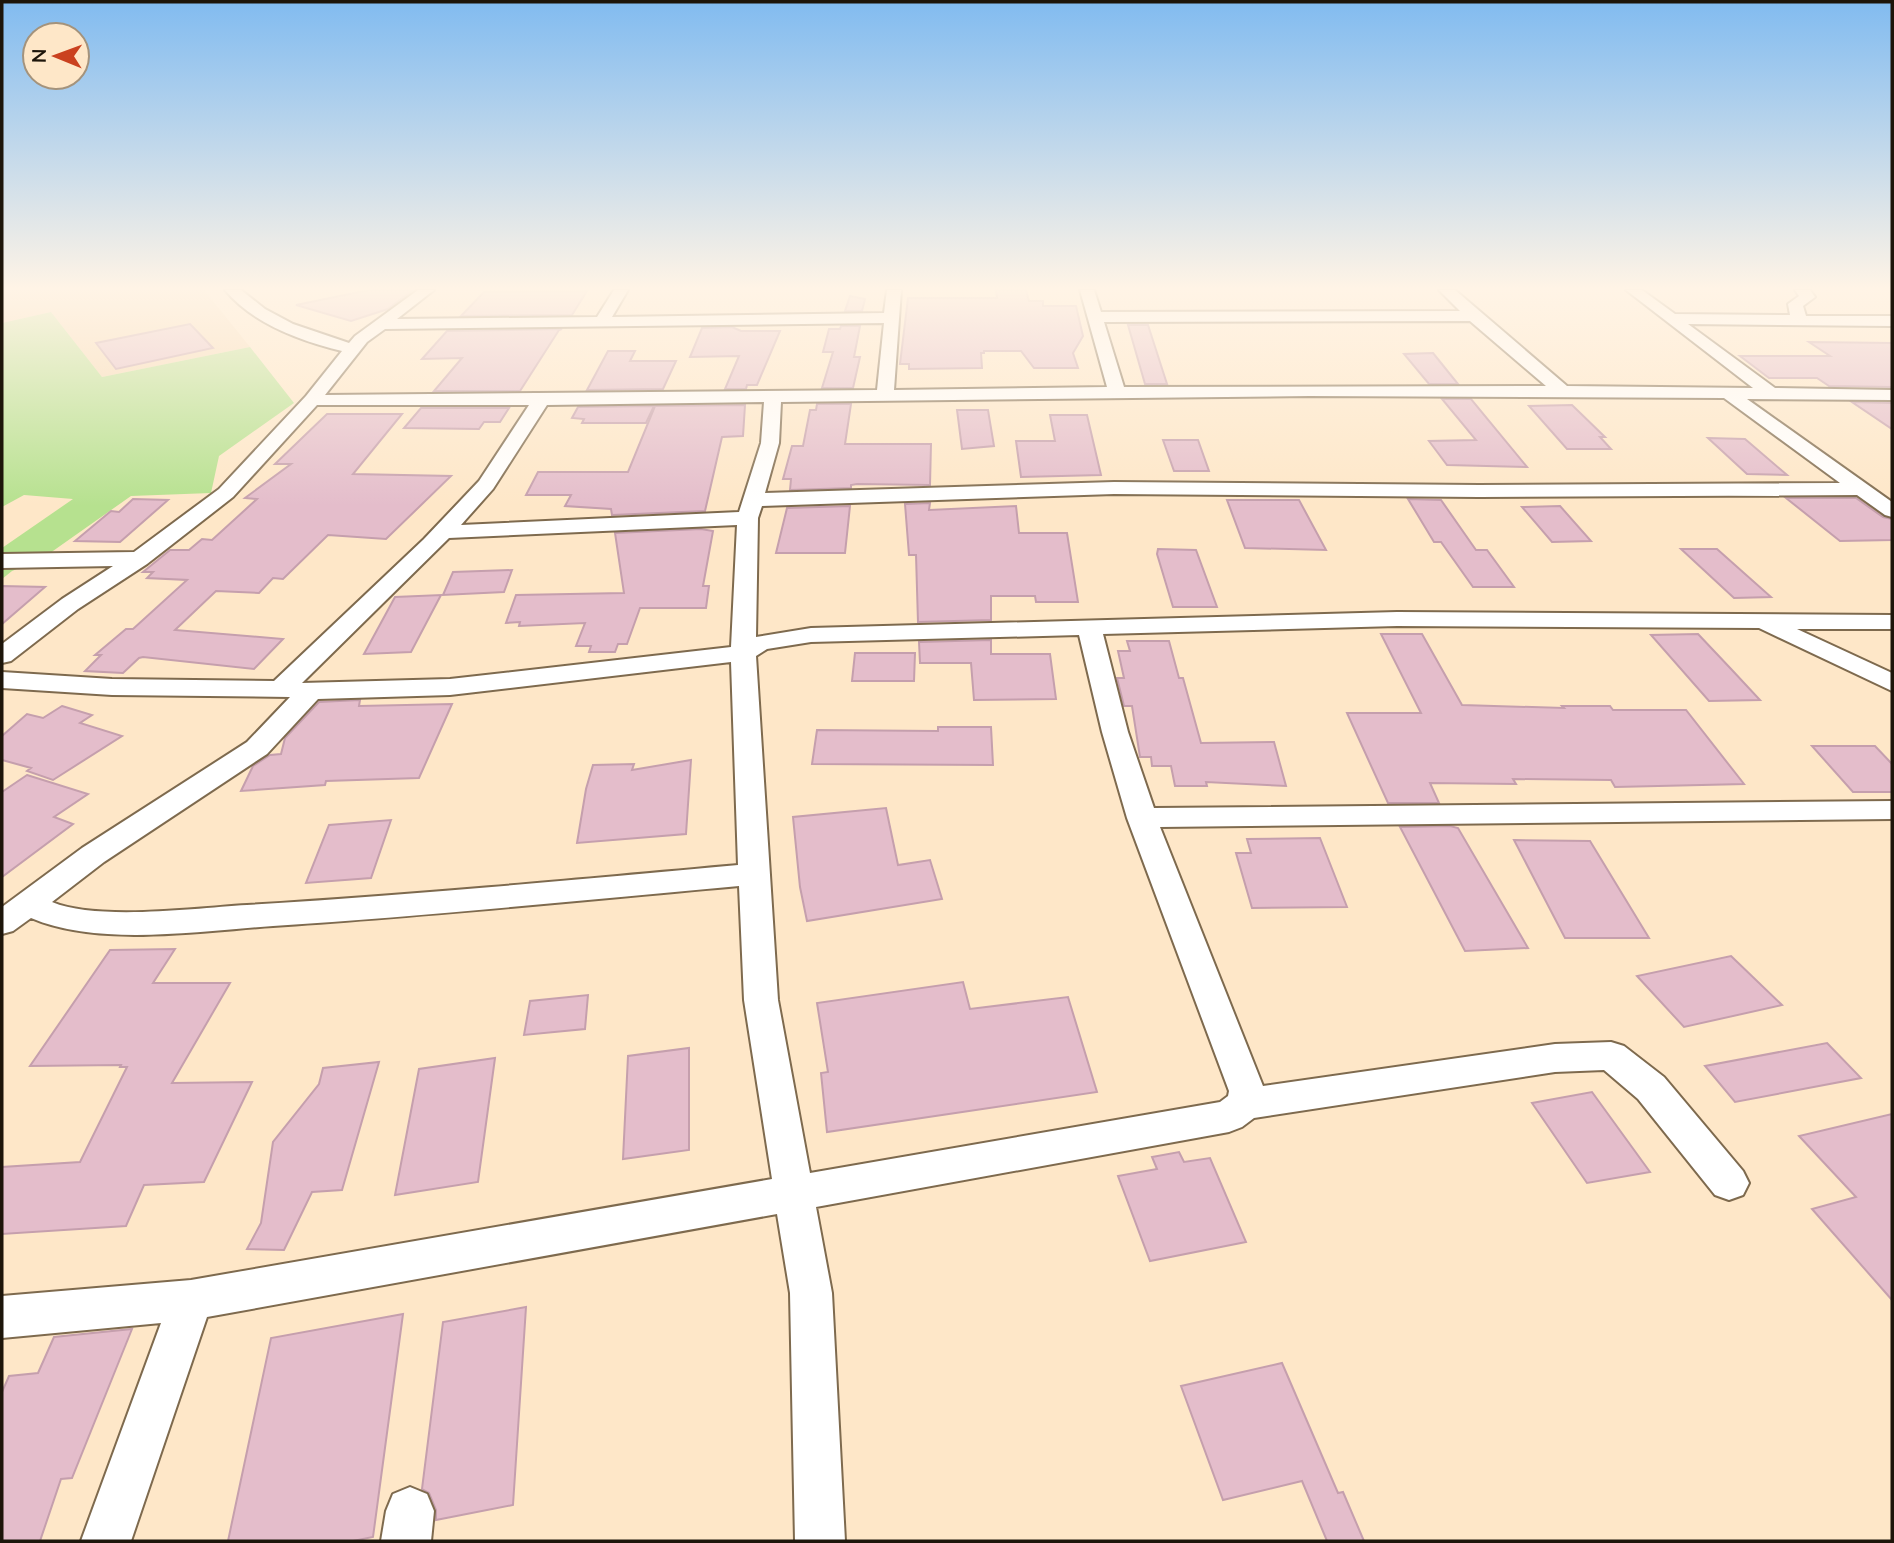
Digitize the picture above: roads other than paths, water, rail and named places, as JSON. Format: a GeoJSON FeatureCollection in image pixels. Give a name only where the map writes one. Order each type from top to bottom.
{"type":"FeatureCollection","features":[{"type":"Feature","properties":{"kind":"street"},"geometry":{"type":"LineString","coordinates":[[2,656],[70,604],[139,559],[226,493],[312,400],[342,362]]}},
{"type":"Feature","properties":{"kind":"street"},"geometry":{"type":"LineString","coordinates":[[885,396],[888,362]]}},
{"type":"Feature","properties":{"kind":"street"},"geometry":{"type":"LineString","coordinates":[[1108,362],[1117,392]]}},
{"type":"Feature","properties":{"kind":"street"},"geometry":{"type":"LineString","coordinates":[[1528,362],[1562,391]]}},
{"type":"Feature","properties":{"kind":"street"},"geometry":{"type":"LineString","coordinates":[[1730,362],[1770,393]]}},
{"type":"Feature","properties":{"kind":"street"},"geometry":{"type":"LineString","coordinates":[[312,400],[541,400],[1117,392],[1562,391],[1892,395]]}},
{"type":"Feature","properties":{"kind":"street"},"geometry":{"type":"LineString","coordinates":[[1728,393],[1892,511]]}},
{"type":"Feature","properties":{"kind":"street"},"geometry":{"type":"LineString","coordinates":[[773,396],[771,443],[751,509],[743,653],[761,1000],[811,1293],[820,1541]]}},
{"type":"Feature","properties":{"kind":"street"},"geometry":{"type":"LineString","coordinates":[[282,688],[442,532],[491,478],[541,400]]}},
{"type":"Feature","properties":{"kind":"street"},"geometry":{"type":"LineString","coordinates":[[442,532],[751,509],[1114,488],[1479,491],[1863,489]]}},
{"type":"Feature","properties":{"kind":"street"},"geometry":{"type":"LineString","coordinates":[[2,561],[139,559]]}},
{"type":"Feature","properties":{"kind":"street"},"geometry":{"type":"LineString","coordinates":[[2,680],[113,687],[282,688],[311,691],[450,687],[743,653],[760,643],[811,635],[1397,619],[1892,622]]}},
{"type":"Feature","properties":{"kind":"street"},"geometry":{"type":"LineString","coordinates":[[1761,621],[1892,683]]}},
{"type":"Feature","properties":{"kind":"street"},"geometry":{"type":"LineString","coordinates":[[1089,627],[1115,732],[1142,818],[1247,1091],[1245,1104]]}},
{"type":"Feature","properties":{"kind":"street"},"geometry":{"type":"LineString","coordinates":[[15,913],[93,855],[257,748],[311,691]]}},
{"type":"Feature","properties":{"kind":"street"},"geometry":{"type":"LineString","coordinates":[[1142,818],[1892,810]]}},
{"type":"Feature","properties":{"kind":"street"},"geometry":{"type":"LineString","coordinates":[[15,913],[63,919],[146,923],[384,908],[754,874]]}},
{"type":"Feature","properties":{"kind":"street"},"geometry":{"type":"LineString","coordinates":[[2,1317],[191,1300],[1229,1116],[1245,1104],[1555,1058],[1611,1056],[1651,1088],[1729,1183]]}},
{"type":"Feature","properties":{"kind":"street"},"geometry":{"type":"LineString","coordinates":[[106,1541],[191,1300]]}}]}
